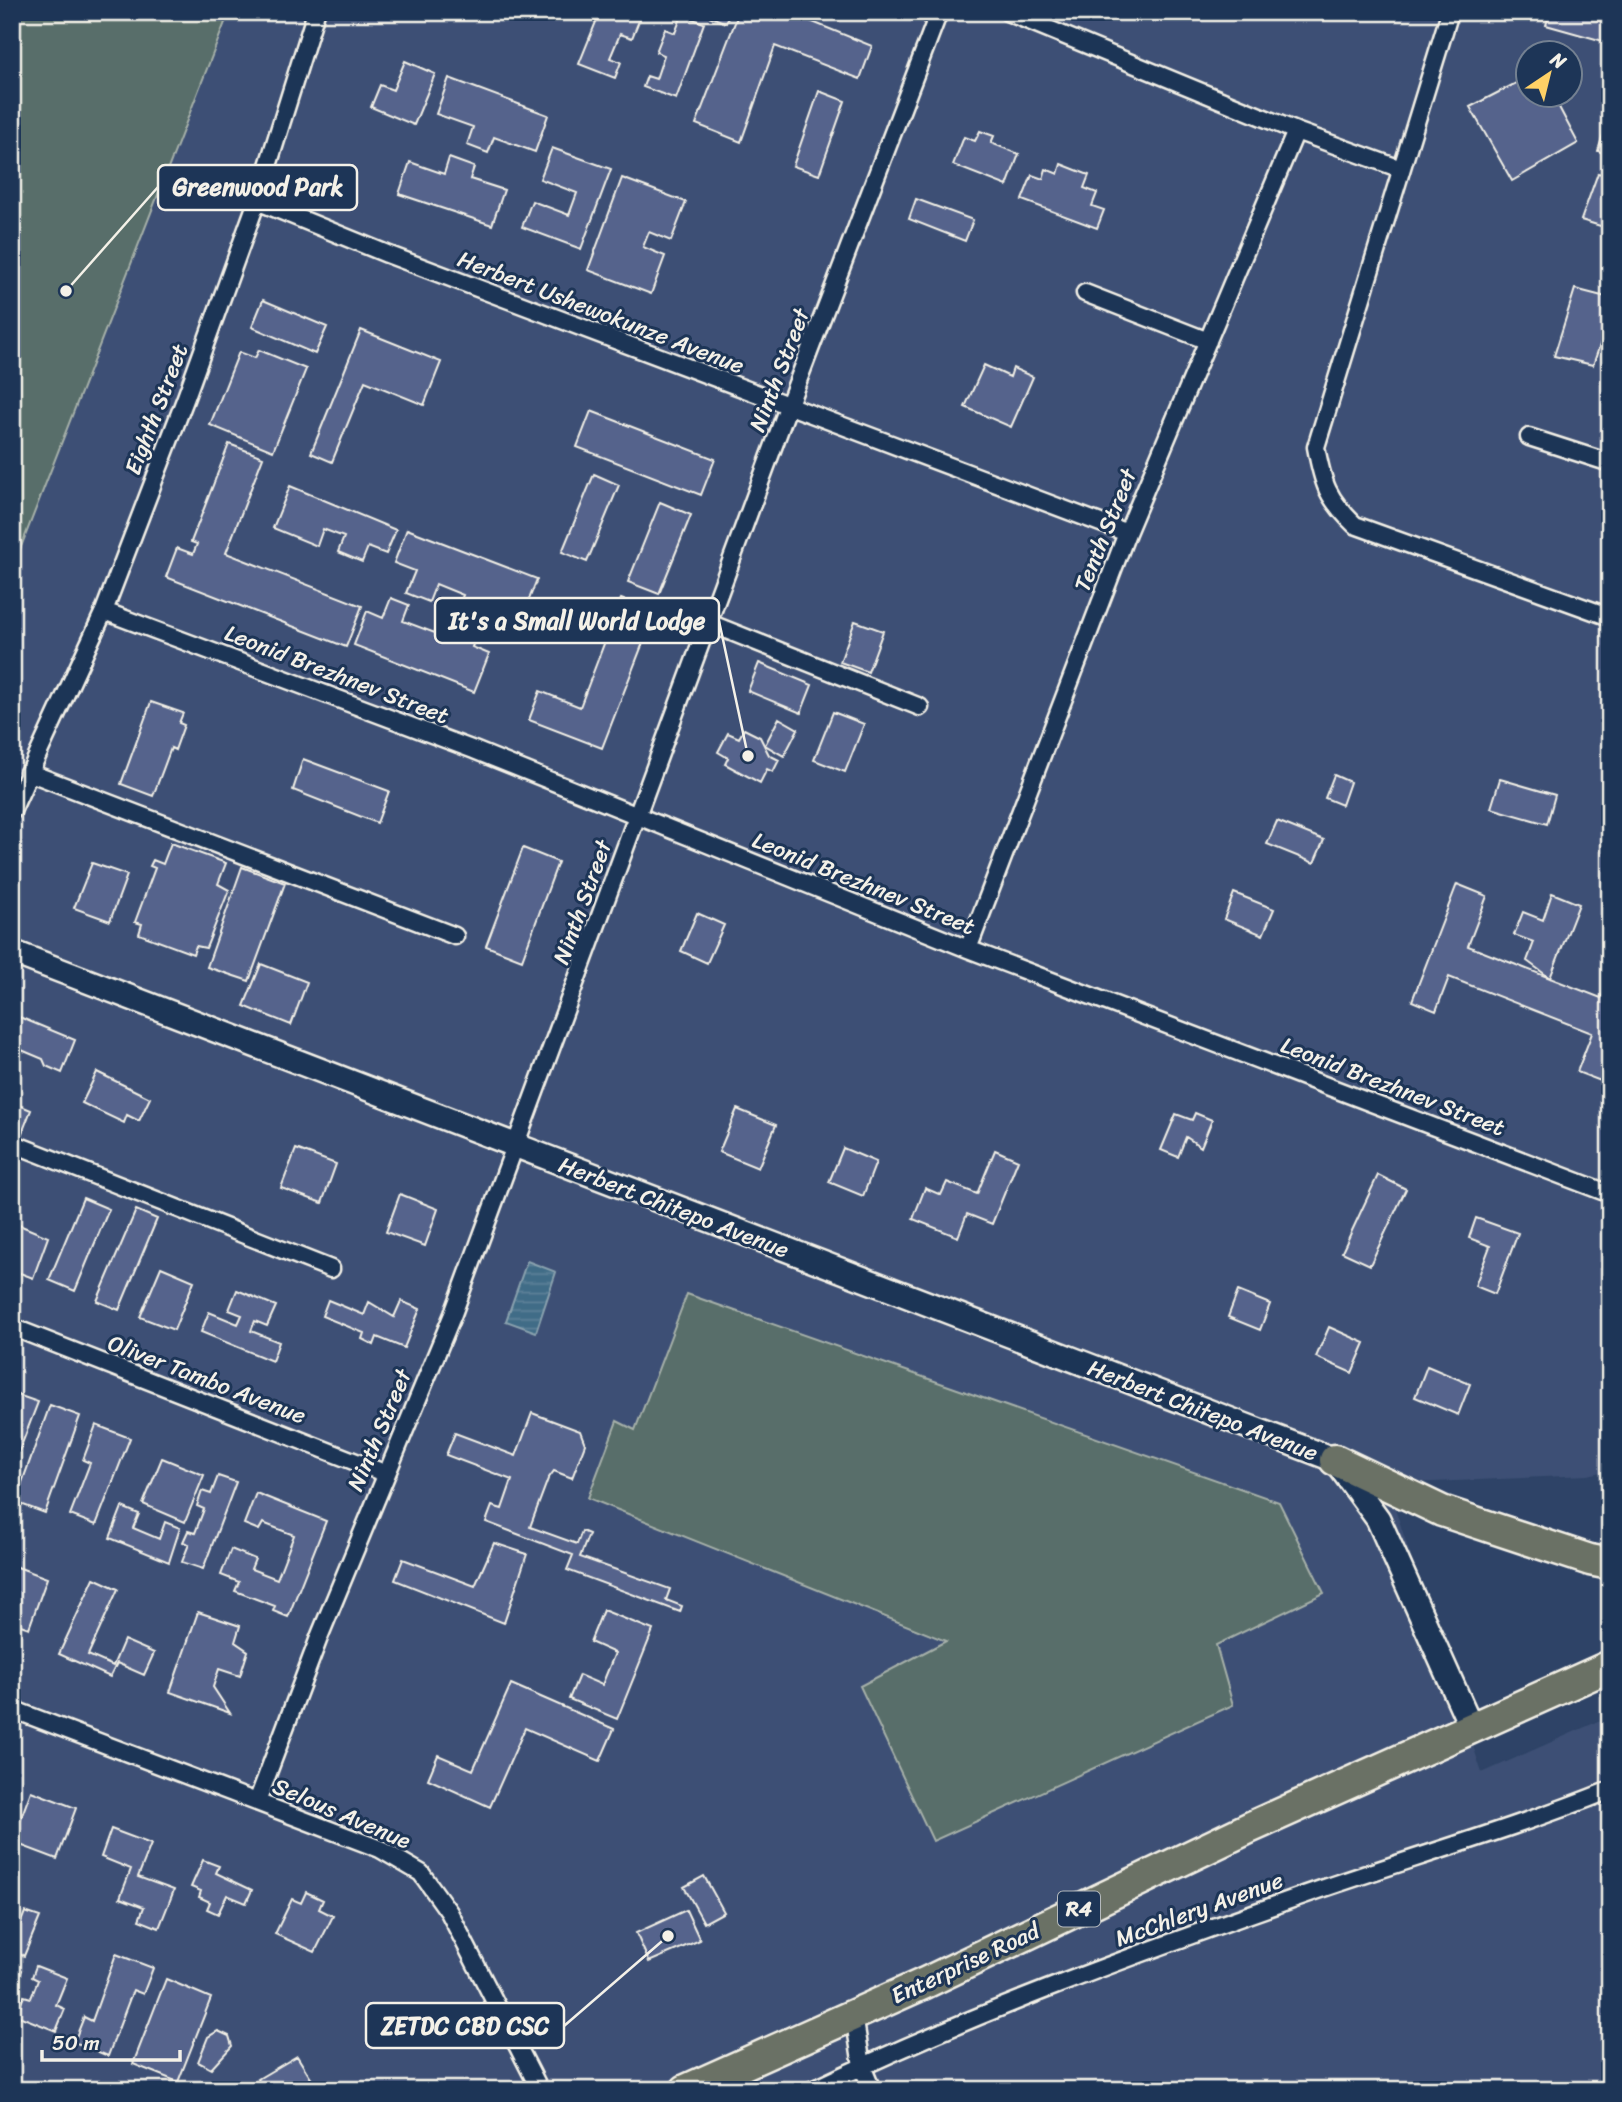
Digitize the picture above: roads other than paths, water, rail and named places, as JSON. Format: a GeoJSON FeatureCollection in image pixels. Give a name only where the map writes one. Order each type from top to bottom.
{"type":"FeatureCollection","features":[{"type":"Feature","properties":{"kind":"highway"},"geometry":{"type":"LineString","coordinates":[[1335,1460],[1441,1511],[1590,1560],[1610,1564]]}},
{"type":"Feature","properties":{"kind":"highway","name":"R4"},"geometry":{"type":"LineString","coordinates":[[1472,1729],[1610,1666]]}},
{"type":"Feature","properties":{"kind":"highway","name":"Enterprise Road"},"geometry":{"type":"LineString","coordinates":[[685,2090],[854,2015],[1251,1826],[1472,1729]]}},
{"type":"Feature","properties":{"kind":"main road","name":"Herbert Chitepo Avenue"},"geometry":{"type":"LineString","coordinates":[[12,953],[1335,1460]]}},
{"type":"Feature","properties":{"kind":"main road"},"geometry":{"type":"LineString","coordinates":[[1335,1460],[1378,1519],[1472,1729]]}},
{"type":"Feature","properties":{"kind":"street","name":"Eighth Street"},"geometry":{"type":"LineString","coordinates":[[12,811],[27,772],[104,611],[257,201],[316,12]]}},
{"type":"Feature","properties":{"kind":"street","name":"Ninth Street"},"geometry":{"type":"LineString","coordinates":[[257,1802],[384,1474],[453,1314],[789,407],[939,12]]}},
{"type":"Feature","properties":{"kind":"street"},"geometry":{"type":"LineString","coordinates":[[1007,12],[1296,131],[1401,169]]}},
{"type":"Feature","properties":{"kind":"street"},"geometry":{"type":"LineString","coordinates":[[1450,12],[1317,447],[1323,484],[1335,506],[1355,525],[1610,617]]}},
{"type":"Feature","properties":{"kind":"street","name":"Tenth Street"},"geometry":{"type":"LineString","coordinates":[[968,949],[1127,533],[1296,131]]}},
{"type":"Feature","properties":{"kind":"street","name":"Herbert Ushewokunze Avenue"},"geometry":{"type":"LineString","coordinates":[[257,201],[387,254],[1127,533]]}},
{"type":"Feature","properties":{"kind":"street"},"geometry":{"type":"LineString","coordinates":[[1085,293],[1208,341]]}},
{"type":"Feature","properties":{"kind":"street"},"geometry":{"type":"LineString","coordinates":[[1529,437],[1610,463]]}},
{"type":"Feature","properties":{"kind":"street","name":"Leonid Brezhnev Street"},"geometry":{"type":"LineString","coordinates":[[104,611],[474,750],[968,949],[1610,1194]]}},
{"type":"Feature","properties":{"kind":"street"},"geometry":{"type":"LineString","coordinates":[[709,623],[920,707]]}},
{"type":"Feature","properties":{"kind":"street"},"geometry":{"type":"LineString","coordinates":[[27,772],[455,936]]}},
{"type":"Feature","properties":{"kind":"street"},"geometry":{"type":"LineString","coordinates":[[12,1143],[331,1269]]}},
{"type":"Feature","properties":{"kind":"street","name":"Oliver Tambo Avenue"},"geometry":{"type":"LineString","coordinates":[[12,1327],[384,1474]]}},
{"type":"Feature","properties":{"kind":"street","name":"Selous Avenue"},"geometry":{"type":"LineString","coordinates":[[12,1709],[380,1849],[421,1873],[449,1912],[540,2090]]}},
{"type":"Feature","properties":{"kind":"street","name":"McChlery Avenue"},"geometry":{"type":"LineString","coordinates":[[812,2090],[862,2066],[1096,1972],[1273,1906],[1530,1822],[1610,1790]]}},
{"type":"Feature","properties":{"kind":"street"},"geometry":{"type":"LineString","coordinates":[[854,2015],[862,2066],[872,2090]]}},
{"type":"Feature","properties":{"kind":"place","name":"Greenwood Park"},"geometry":{"type":"Point","coordinates":[66,291]}},
{"type":"Feature","properties":{"kind":"place","name":"It's a Small World Lodge"},"geometry":{"type":"Point","coordinates":[748,756]}},
{"type":"Feature","properties":{"kind":"place","name":"ZETDC CBD CSC"},"geometry":{"type":"Point","coordinates":[668,1936]}}]}
